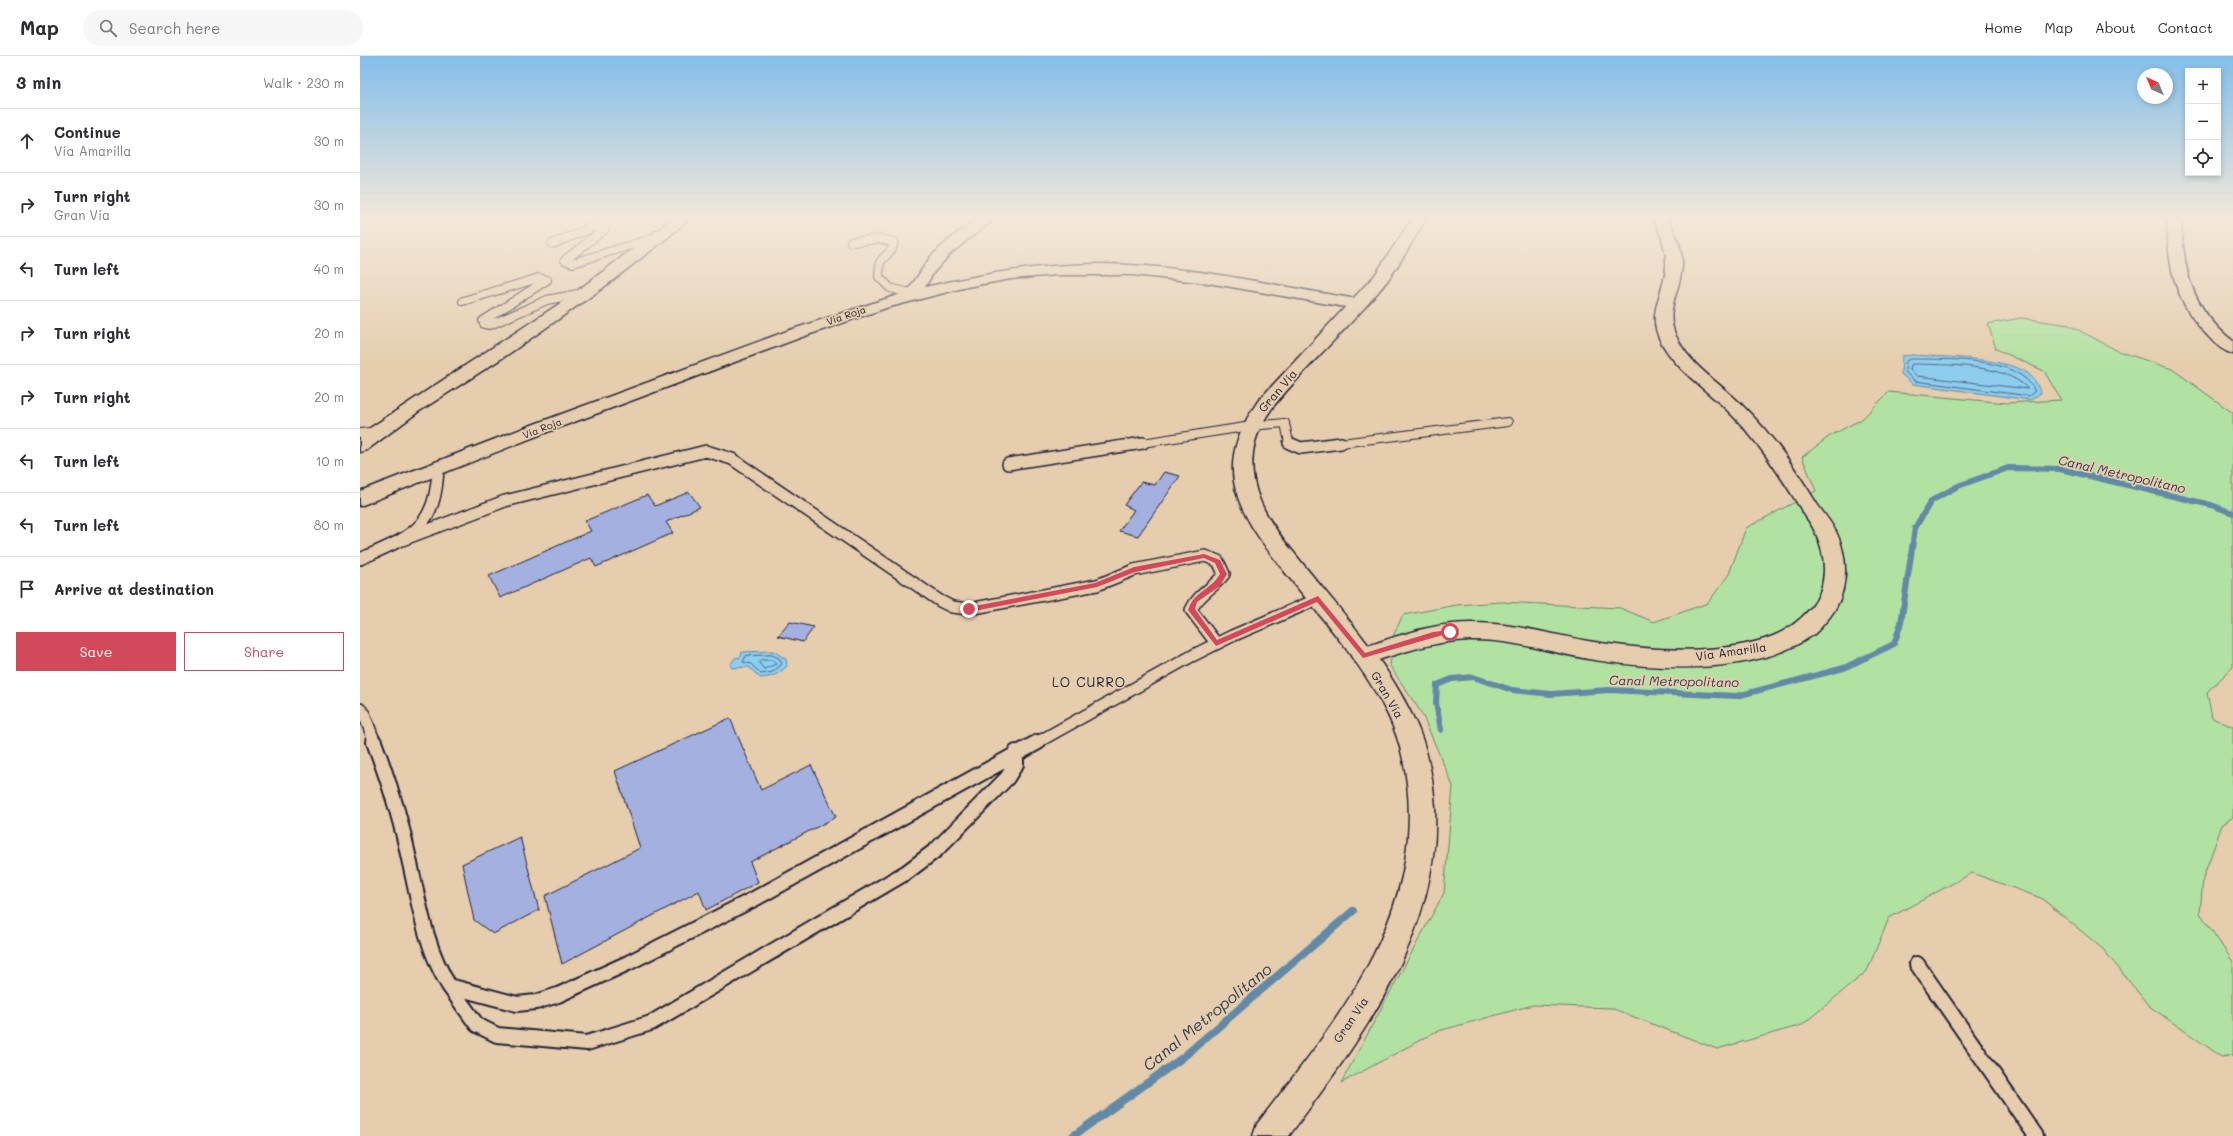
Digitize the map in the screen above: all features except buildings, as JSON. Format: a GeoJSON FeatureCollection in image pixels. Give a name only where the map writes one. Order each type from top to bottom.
{"type":"FeatureCollection","features":[{"type":"Feature","properties":{"kind":"street"},"geometry":{"type":"LineString","coordinates":[[360,446],[500,351],[618,267]]}},
{"type":"Feature","properties":{"kind":"street"},"geometry":{"type":"LineString","coordinates":[[914,294],[923,276],[930,267]]}},
{"type":"Feature","properties":{"kind":"street","name":"Gran Vía"},"geometry":{"type":"LineString","coordinates":[[1270,1136],[1358,1013],[1386,966],[1404,925],[1415,883],[1422,831],[1418,773],[1407,732],[1393,700],[1363,656],[1266,530],[1249,500],[1244,484],[1243,462],[1246,440],[1251,426],[1268,400],[1358,304],[1387,267]]}},
{"type":"Feature","properties":{"kind":"street","name":"Vía Amarilla"},"geometry":{"type":"LineString","coordinates":[[1363,656],[1433,635],[1468,631],[1506,634],[1602,652],[1686,658],[1731,654],[1768,648],[1793,638],[1816,622],[1828,600],[1834,582],[1835,559],[1829,538],[1794,482],[1768,445],[1737,409],[1690,367],[1666,334],[1662,316],[1664,298],[1673,276],[1673,267]]}},
{"type":"Feature","properties":{"kind":"street"},"geometry":{"type":"LineString","coordinates":[[2179,267],[2184,290],[2200,320],[2233,349]]}},
{"type":"Feature","properties":{"kind":"street","name":"Vía Roja"},"geometry":{"type":"LineString","coordinates":[[360,499],[438,467],[833,319],[914,294],[972,281],[1030,272],[1103,269],[1159,272],[1358,304]]}},
{"type":"Feature","properties":{"kind":"lane"},"geometry":{"type":"LineString","coordinates":[[880,267],[879,277],[890,288],[914,294]]}},
{"type":"Feature","properties":{"kind":"lane"},"geometry":{"type":"LineString","coordinates":[[463,301],[539,278],[547,280],[483,321],[484,324],[490,325],[547,300],[583,293]]}},
{"type":"Feature","properties":{"kind":"lane"},"geometry":{"type":"LineString","coordinates":[[1008,464],[1251,426],[1285,424],[1289,443],[1301,448],[1508,422]]}},
{"type":"Feature","properties":{"kind":"lane"},"geometry":{"type":"LineString","coordinates":[[360,433],[380,431]]}},
{"type":"Feature","properties":{"kind":"lane"},"geometry":{"type":"LineString","coordinates":[[360,559],[402,540],[505,501],[670,458],[706,451],[732,459],[940,601],[952,607],[969,609],[1097,585],[1134,570],[1204,556],[1218,561],[1224,574],[1218,585],[1194,600],[1191,610],[1216,643]]}},
{"type":"Feature","properties":{"kind":"lane"},"geometry":{"type":"LineString","coordinates":[[402,540],[420,526],[428,517],[436,503],[439,490],[438,467]]}},
{"type":"Feature","properties":{"kind":"lane"},"geometry":{"type":"LineString","coordinates":[[449,986],[517,1004],[536,1002],[558,995],[628,964],[756,898],[1016,752],[1216,643],[1318,598]]}},
{"type":"Feature","properties":{"kind":"lane"},"geometry":{"type":"LineString","coordinates":[[360,709],[364,714],[385,771],[409,857],[423,925],[439,970],[449,986],[477,1025],[497,1035],[587,1043],[652,1023],[907,872],[936,850],[1007,778],[1016,764],[1016,752]]}},
{"type":"Feature","properties":{"kind":"lane"},"geometry":{"type":"LineString","coordinates":[[1916,964],[2036,1136]]}},
{"type":"Feature","properties":{"kind":"green space"},"geometry":{"type":"Polygon","coordinates":[[[2021,318],[2069,325],[2118,351],[2172,369],[2233,413],[2233,667],[2207,692],[2212,718],[2233,727],[2233,817],[2222,825],[2203,878],[2200,913],[2233,962],[2233,1055],[2222,1057],[2149,1006],[2103,949],[2041,898],[1972,873],[1889,918],[1867,971],[1802,1025],[1717,1049],[1611,1008],[1533,1005],[1435,1032],[1341,1083],[1444,893],[1453,786],[1422,714],[1390,666],[1394,634],[1403,615],[1457,605],[1501,602],[1620,608],[1654,622],[1708,603],[1729,574],[1746,528],[1816,491],[1802,457],[1830,436],[1862,419],[1889,392],[2007,403],[2061,400],[2044,371],[1996,349],[1988,324],[2021,318]]]}},
{"type":"Feature","properties":{"kind":"water"},"geometry":{"type":"Polygon","coordinates":[[[1912,355],[1975,359],[2010,365],[2023,370],[2032,377],[2041,393],[2030,400],[1913,384],[1901,374],[1902,356],[1912,355]]]}},
{"type":"Feature","properties":{"kind":"water"},"geometry":{"type":"Polygon","coordinates":[[[773,651],[786,659],[787,666],[781,672],[771,676],[760,678],[749,667],[732,668],[730,665],[735,658],[741,657],[742,652],[773,651]]]}},
{"type":"Feature","properties":{"kind":"waterway","name":"Canal Metropolitano"},"geometry":{"type":"LineString","coordinates":[[1441,730],[1436,703],[1437,685],[1452,679],[1473,677],[1512,690],[1551,694],[1609,690],[1737,696],[1844,668],[1894,644],[1901,623],[1915,528],[1931,501],[1958,486],[2008,468],[2060,469],[2211,505],[2233,513]]}},
{"type":"Feature","properties":{"kind":"waterway","name":"Canal Metropolitano"},"geometry":{"type":"LineString","coordinates":[[1073,1136],[1182,1058],[1353,911]]}},
{"type":"Feature","properties":{"kind":"district","name":"LO CURRO"},"geometry":{"type":"Point","coordinates":[1089,682]}},
{"type":"Feature","properties":{"kind":"route"},"geometry":{"type":"LineString","coordinates":[[969,609],[1097,585],[1134,570],[1204,556],[1218,561],[1224,574],[1218,585],[1194,600],[1191,610],[1216,643],[1318,598],[1363,656],[1433,635],[1450,632]]}}]}
